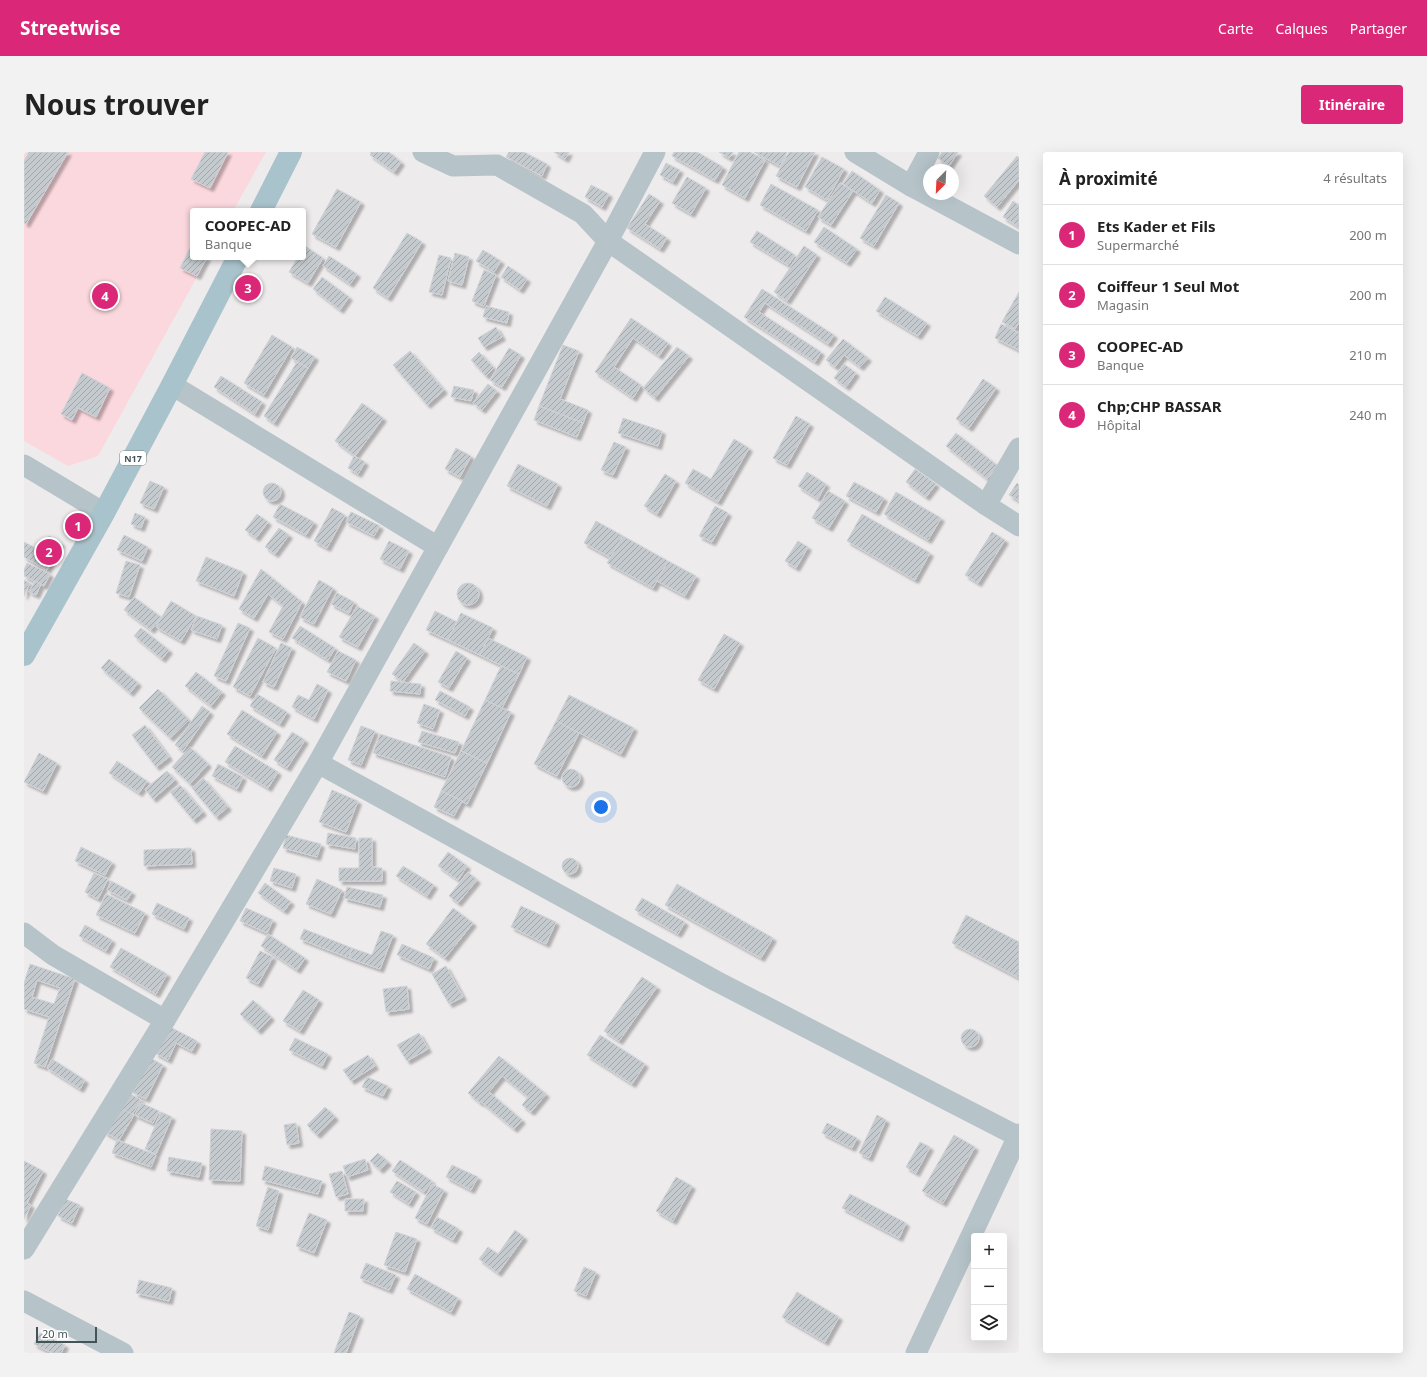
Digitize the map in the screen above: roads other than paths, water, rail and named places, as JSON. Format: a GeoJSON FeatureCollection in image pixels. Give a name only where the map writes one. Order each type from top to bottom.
{"type":"FeatureCollection","features":[{"type":"Feature","properties":{"kind":"main road"},"geometry":{"type":"LineString","coordinates":[[263,208],[291,152]]}},
{"type":"Feature","properties":{"kind":"main road","name":"N17"},"geometry":{"type":"LineString","coordinates":[[24,655],[104,513],[236,260]]}},
{"type":"Feature","properties":{"kind":"street"},"geometry":{"type":"LineString","coordinates":[[422,152],[453,166],[497,165],[583,214],[608,241],[986,505],[1019,526]]}},
{"type":"Feature","properties":{"kind":"street"},"geometry":{"type":"LineString","coordinates":[[24,1249],[165,1020],[318,763],[608,241],[655,152]]}},
{"type":"Feature","properties":{"kind":"street"},"geometry":{"type":"LineString","coordinates":[[855,152],[911,186],[1019,244]]}},
{"type":"Feature","properties":{"kind":"street"},"geometry":{"type":"LineString","coordinates":[[911,186],[930,152]]}},
{"type":"Feature","properties":{"kind":"street"},"geometry":{"type":"LineString","coordinates":[[172,385],[438,547]]}},
{"type":"Feature","properties":{"kind":"street"},"geometry":{"type":"LineString","coordinates":[[986,505],[1019,448]]}},
{"type":"Feature","properties":{"kind":"street"},"geometry":{"type":"LineString","coordinates":[[24,465],[104,513]]}},
{"type":"Feature","properties":{"kind":"street"},"geometry":{"type":"LineString","coordinates":[[318,763],[716,981],[1019,1136],[916,1353]]}},
{"type":"Feature","properties":{"kind":"street"},"geometry":{"type":"LineString","coordinates":[[24,933],[53,955],[165,1020]]}},
{"type":"Feature","properties":{"kind":"street"},"geometry":{"type":"LineString","coordinates":[[24,1301],[122,1353]]}},
{"type":"Feature","properties":{"kind":"place","name":"COOPEC-AD"},"geometry":{"type":"Point","coordinates":[248,288]}},
{"type":"Feature","properties":{"kind":"place","name":"Chp;CHP BASSAR"},"geometry":{"type":"Point","coordinates":[105,296]}},
{"type":"Feature","properties":{"kind":"place","name":"Ets Kader et Fils"},"geometry":{"type":"Point","coordinates":[78,526]}},
{"type":"Feature","properties":{"kind":"place","name":"Coiffeur 1 Seul Mot"},"geometry":{"type":"Point","coordinates":[49,552]}}]}
